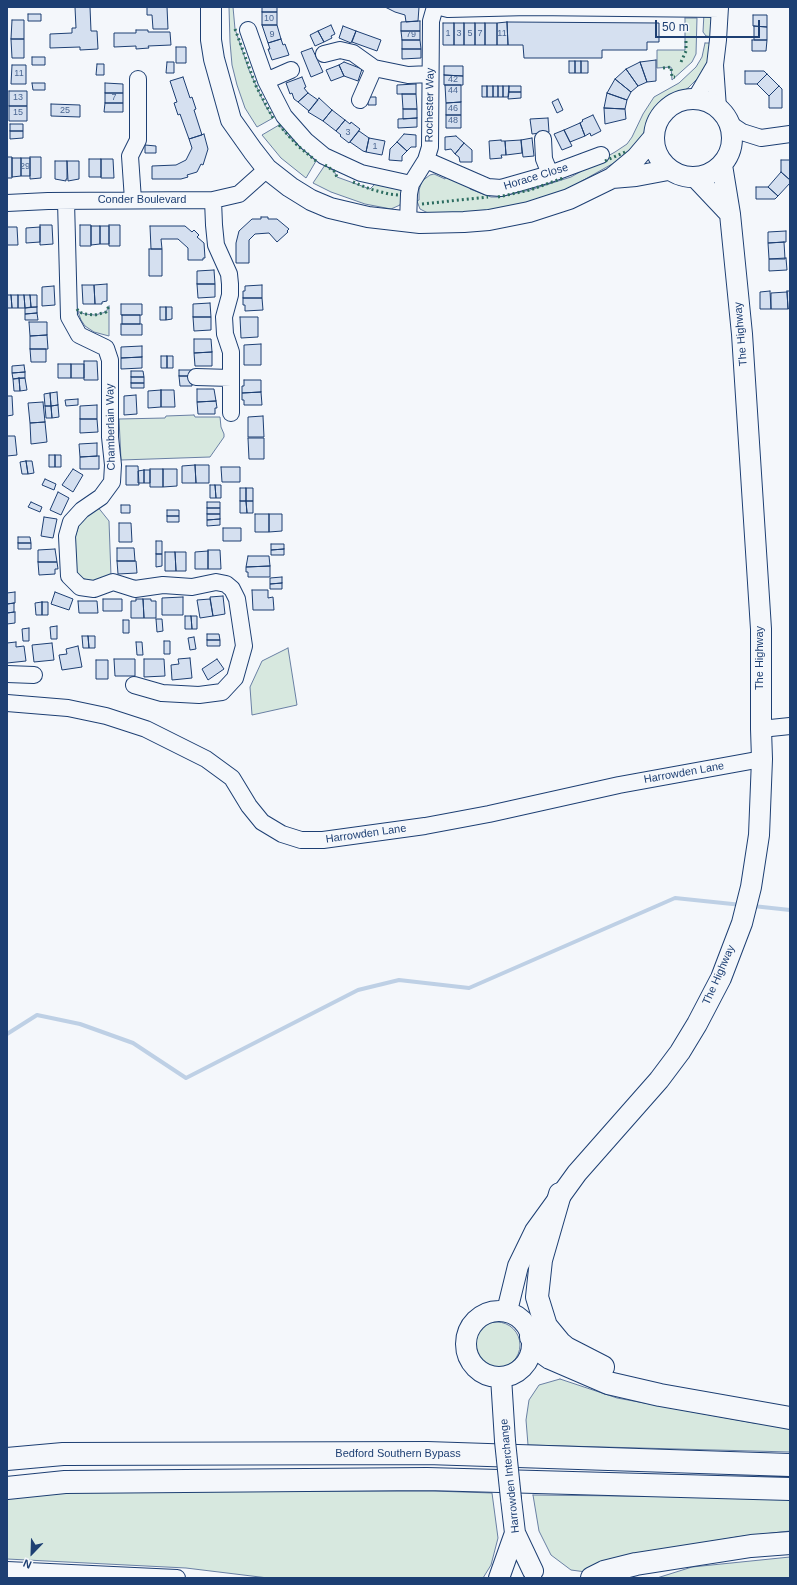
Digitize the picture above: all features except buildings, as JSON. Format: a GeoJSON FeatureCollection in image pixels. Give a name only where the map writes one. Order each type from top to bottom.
{"type":"FeatureCollection","features":[{"type":"Feature","properties":{"kind":"highway"},"geometry":{"type":"LineString","coordinates":[[560,1194],[541,1260],[537,1289],[537,1297],[546,1326],[566,1348],[660,1395]]}},
{"type":"Feature","properties":{"kind":"highway"},"geometry":{"type":"LineString","coordinates":[[531,1337],[543,1353],[555,1360],[608,1383],[660,1395],[790,1418]]}},
{"type":"Feature","properties":{"kind":"highway","name":"Bedford Southern Bypass"},"geometry":{"type":"LineString","coordinates":[[7,1459],[63,1454],[427,1453],[790,1465]]}},
{"type":"Feature","properties":{"kind":"highway"},"geometry":{"type":"LineString","coordinates":[[7,1488],[65,1482],[427,1479],[790,1489]]}},
{"type":"Feature","properties":{"kind":"highway"},"geometry":{"type":"LineString","coordinates":[[592,1578],[604,1572],[636,1564],[751,1546],[790,1543]]}},
{"type":"Feature","properties":{"kind":"main road"},"geometry":{"type":"LineString","coordinates":[[211,7],[211,40],[214,59],[231,120],[267,169],[290,187],[311,200],[330,208],[368,217],[408,222],[464,222],[488,220],[529,212],[569,199],[612,178],[636,158],[653,138]]}},
{"type":"Feature","properties":{"kind":"main road"},"geometry":{"type":"LineString","coordinates":[[695,99],[708,102],[718,108],[727,118],[733,138],[733,147],[722,165],[710,174],[696,178],[686,178],[668,170],[660,161],[655,150],[653,138],[655,126],[661,114],[682,100],[695,99]]}},
{"type":"Feature","properties":{"kind":"main road","name":"The Highway"},"geometry":{"type":"LineString","coordinates":[[507,1311],[518,1266],[536,1231],[560,1194],[659,1080],[680,1052],[721,978],[742,923],[750,887],[759,835],[762,759],[760,613],[742,334],[730,214],[722,165]]}},
{"type":"Feature","properties":{"kind":"main road"},"geometry":{"type":"LineString","coordinates":[[612,178],[636,176],[668,170]]}},
{"type":"Feature","properties":{"kind":"main road"},"geometry":{"type":"LineString","coordinates":[[696,178],[730,214]]}},
{"type":"Feature","properties":{"kind":"main road"},"geometry":{"type":"LineString","coordinates":[[495,1310],[507,1311],[523,1321],[528,1328],[532,1348],[528,1359],[521,1368],[512,1374],[501,1377],[490,1376],[479,1371],[471,1363],[466,1352],[465,1341],[468,1330],[475,1320],[484,1314],[495,1310]]}},
{"type":"Feature","properties":{"kind":"main road","name":"Harrowden Interchange"},"geometry":{"type":"LineString","coordinates":[[501,1377],[505,1440],[515,1533],[540,1575]]}},
{"type":"Feature","properties":{"kind":"main road"},"geometry":{"type":"LineString","coordinates":[[499,1578],[515,1533]]}},
{"type":"Feature","properties":{"kind":"main road","name":"Harrowden Interchange"},"geometry":{"type":"LineString","coordinates":[[503,1578],[513,1574],[540,1575]]}},
{"type":"Feature","properties":{"kind":"street","name":"Rochester Way"},"geometry":{"type":"LineString","coordinates":[[408,222],[409,194],[411,184],[426,160],[430,147],[431,21],[435,7]]}},
{"type":"Feature","properties":{"kind":"street"},"geometry":{"type":"LineString","coordinates":[[440,7],[448,9],[720,8],[715,65],[718,108]]}},
{"type":"Feature","properties":{"kind":"street"},"geometry":{"type":"LineString","coordinates":[[248,30],[266,81],[284,116],[306,141],[324,156],[361,173],[411,184]]}},
{"type":"Feature","properties":{"kind":"street"},"geometry":{"type":"LineString","coordinates":[[324,54],[340,50],[353,54],[374,68],[408,75],[430,74]]}},
{"type":"Feature","properties":{"kind":"street"},"geometry":{"type":"LineString","coordinates":[[695,99],[715,65]]}},
{"type":"Feature","properties":{"kind":"street"},"geometry":{"type":"LineString","coordinates":[[360,100],[374,68]]}},
{"type":"Feature","properties":{"kind":"street"},"geometry":{"type":"LineString","coordinates":[[266,81],[291,70]]}},
{"type":"Feature","properties":{"kind":"street"},"geometry":{"type":"LineString","coordinates":[[133,200],[130,156],[138,140],[138,79]]}},
{"type":"Feature","properties":{"kind":"street"},"geometry":{"type":"LineString","coordinates":[[730,124],[742,132],[761,138],[790,134]]}},
{"type":"Feature","properties":{"kind":"street"},"geometry":{"type":"LineString","coordinates":[[543,139],[544,159],[550,174]]}},
{"type":"Feature","properties":{"kind":"street","name":"Horace Close"},"geometry":{"type":"LineString","coordinates":[[426,160],[488,187],[501,188],[550,174],[601,155]]}},
{"type":"Feature","properties":{"kind":"street","name":"Conder Boulevard"},"geometry":{"type":"LineString","coordinates":[[7,203],[214,200],[239,194],[267,169]]}},
{"type":"Feature","properties":{"kind":"street"},"geometry":{"type":"LineString","coordinates":[[214,200],[216,245],[229,274],[230,284],[230,295],[224,317],[225,334],[231,352],[230,413]]}},
{"type":"Feature","properties":{"kind":"street","name":"Chamberlain Way"},"geometry":{"type":"LineString","coordinates":[[66,201],[69,317],[79,335],[106,348],[110,360],[110,436],[114,465],[112,482],[101,497],[82,510],[71,522],[67,536],[69,576],[80,587],[94,589],[113,582],[135,589],[163,585],[192,587],[216,582],[226,584],[232,589],[237,599],[244,646],[235,678],[222,692],[162,699],[134,685]]}},
{"type":"Feature","properties":{"kind":"street"},"geometry":{"type":"LineString","coordinates":[[196,376],[231,378]]}},
{"type":"Feature","properties":{"kind":"street"},"geometry":{"type":"LineString","coordinates":[[7,674],[34,675]]}},
{"type":"Feature","properties":{"kind":"street","name":"Harrowden Lane"},"geometry":{"type":"LineString","coordinates":[[7,703],[68,708],[106,716],[146,729],[206,759],[232,778],[249,806],[262,822],[282,834],[301,840],[323,840],[425,826],[489,814],[620,785],[762,759]]}},
{"type":"Feature","properties":{"kind":"street"},"geometry":{"type":"LineString","coordinates":[[761,729],[790,726]]}},
{"type":"Feature","properties":{"kind":"street"},"geometry":{"type":"LineString","coordinates":[[7,1570],[177,1578]]}},
{"type":"Feature","properties":{"kind":"shaded area"},"geometry":{"type":"Polygon","coordinates":[[[229,7],[233,7],[235,29],[249,70],[265,105],[273,118],[257,127],[245,108],[232,65],[229,7]]]}},
{"type":"Feature","properties":{"kind":"shaded area"},"geometry":{"type":"Polygon","coordinates":[[[704,13],[712,19],[713,37],[706,36],[703,32],[704,13]]]}},
{"type":"Feature","properties":{"kind":"shaded area"},"geometry":{"type":"Polygon","coordinates":[[[685,18],[697,18],[696,54],[692,62],[672,80],[671,67],[657,68],[657,50],[685,50],[685,18]]]}},
{"type":"Feature","properties":{"kind":"shaded area"},"geometry":{"type":"Polygon","coordinates":[[[705,43],[712,43],[709,61],[698,78],[688,88],[661,104],[650,118],[640,142],[621,159],[557,195],[537,204],[459,215],[428,213],[420,209],[417,201],[419,200],[419,190],[422,181],[430,175],[434,174],[445,179],[447,174],[469,183],[470,189],[491,197],[498,197],[530,190],[571,177],[615,152],[627,144],[632,137],[643,114],[654,97],[679,83],[696,67],[702,57],[705,43]]]}},
{"type":"Feature","properties":{"kind":"shaded area"},"geometry":{"type":"Polygon","coordinates":[[[279,125],[288,136],[316,161],[306,178],[281,158],[262,135],[279,125]]]}},
{"type":"Feature","properties":{"kind":"shaded area"},"geometry":{"type":"Polygon","coordinates":[[[325,165],[334,171],[337,177],[370,189],[377,182],[398,188],[402,192],[402,200],[400,205],[391,209],[365,204],[331,192],[313,183],[325,165]]]}},
{"type":"Feature","properties":{"kind":"shaded area"},"geometry":{"type":"Polygon","coordinates":[[[109,306],[109,336],[94,332],[85,326],[77,309],[79,312],[85,314],[95,315],[106,312],[109,306]]]}},
{"type":"Feature","properties":{"kind":"shaded area"},"geometry":{"type":"Polygon","coordinates":[[[194,415],[195,417],[220,417],[224,437],[210,457],[121,460],[119,419],[165,418],[166,416],[194,415]]]}},
{"type":"Feature","properties":{"kind":"shaded area"},"geometry":{"type":"Polygon","coordinates":[[[97,506],[109,521],[111,576],[92,581],[78,576],[73,543],[79,525],[97,506]]]}},
{"type":"Feature","properties":{"kind":"shaded area"},"geometry":{"type":"Polygon","coordinates":[[[288,648],[297,705],[252,715],[250,687],[262,661],[288,648]]]}},
{"type":"Feature","properties":{"kind":"shaded area"},"geometry":{"type":"Polygon","coordinates":[[[497,1322],[510,1326],[516,1332],[520,1345],[516,1358],[510,1364],[497,1368],[484,1364],[478,1358],[474,1345],[478,1332],[484,1326],[497,1322]]]}},
{"type":"Feature","properties":{"kind":"shaded area"},"geometry":{"type":"Polygon","coordinates":[[[560,1379],[617,1398],[754,1423],[790,1427],[790,1452],[528,1445],[526,1420],[529,1400],[539,1385],[560,1379]]]}},
{"type":"Feature","properties":{"kind":"shaded area"},"geometry":{"type":"Polygon","coordinates":[[[67,1491],[433,1491],[492,1493],[498,1538],[491,1565],[483,1578],[268,1578],[186,1568],[7,1559],[7,1495],[67,1491]]]}},
{"type":"Feature","properties":{"kind":"shaded area"},"geometry":{"type":"Polygon","coordinates":[[[533,1495],[790,1498],[790,1531],[737,1537],[610,1559],[586,1572],[571,1570],[551,1555],[539,1531],[533,1495]]]}},
{"type":"Feature","properties":{"kind":"shaded area"},"geometry":{"type":"Polygon","coordinates":[[[790,1557],[790,1578],[657,1578],[692,1567],[790,1557]]]}},
{"type":"Feature","properties":{"kind":"waterway"},"geometry":{"type":"LineString","coordinates":[[7,1034],[37,1015],[80,1024],[133,1043],[186,1078],[358,990],[399,980],[469,988],[675,898],[742,905]]}},
{"type":"Feature","properties":{"kind":"waterway"},"geometry":{"type":"LineString","coordinates":[[753,906],[790,910]]}},
{"type":"Feature","properties":{"kind":"hedge"},"geometry":{"type":"LineString","coordinates":[[235,29],[256,86],[273,118]]}},
{"type":"Feature","properties":{"kind":"hedge"},"geometry":{"type":"LineString","coordinates":[[681,62],[686,51],[686,38]]}},
{"type":"Feature","properties":{"kind":"hedge"},"geometry":{"type":"LineString","coordinates":[[663,68],[671,67],[672,77],[675,77]]}},
{"type":"Feature","properties":{"kind":"hedge"},"geometry":{"type":"LineString","coordinates":[[279,125],[297,145],[316,161]]}},
{"type":"Feature","properties":{"kind":"hedge"},"geometry":{"type":"LineString","coordinates":[[605,161],[625,152]]}},
{"type":"Feature","properties":{"kind":"hedge"},"geometry":{"type":"LineString","coordinates":[[325,165],[334,171],[337,177]]}},
{"type":"Feature","properties":{"kind":"hedge"},"geometry":{"type":"LineString","coordinates":[[498,197],[530,190],[563,178]]}},
{"type":"Feature","properties":{"kind":"hedge"},"geometry":{"type":"LineString","coordinates":[[353,182],[370,189],[399,195]]}},
{"type":"Feature","properties":{"kind":"hedge"},"geometry":{"type":"LineString","coordinates":[[422,204],[488,197]]}},
{"type":"Feature","properties":{"kind":"hedge"},"geometry":{"type":"LineString","coordinates":[[77,309],[79,312],[95,315],[106,312],[109,306]]}}]}
